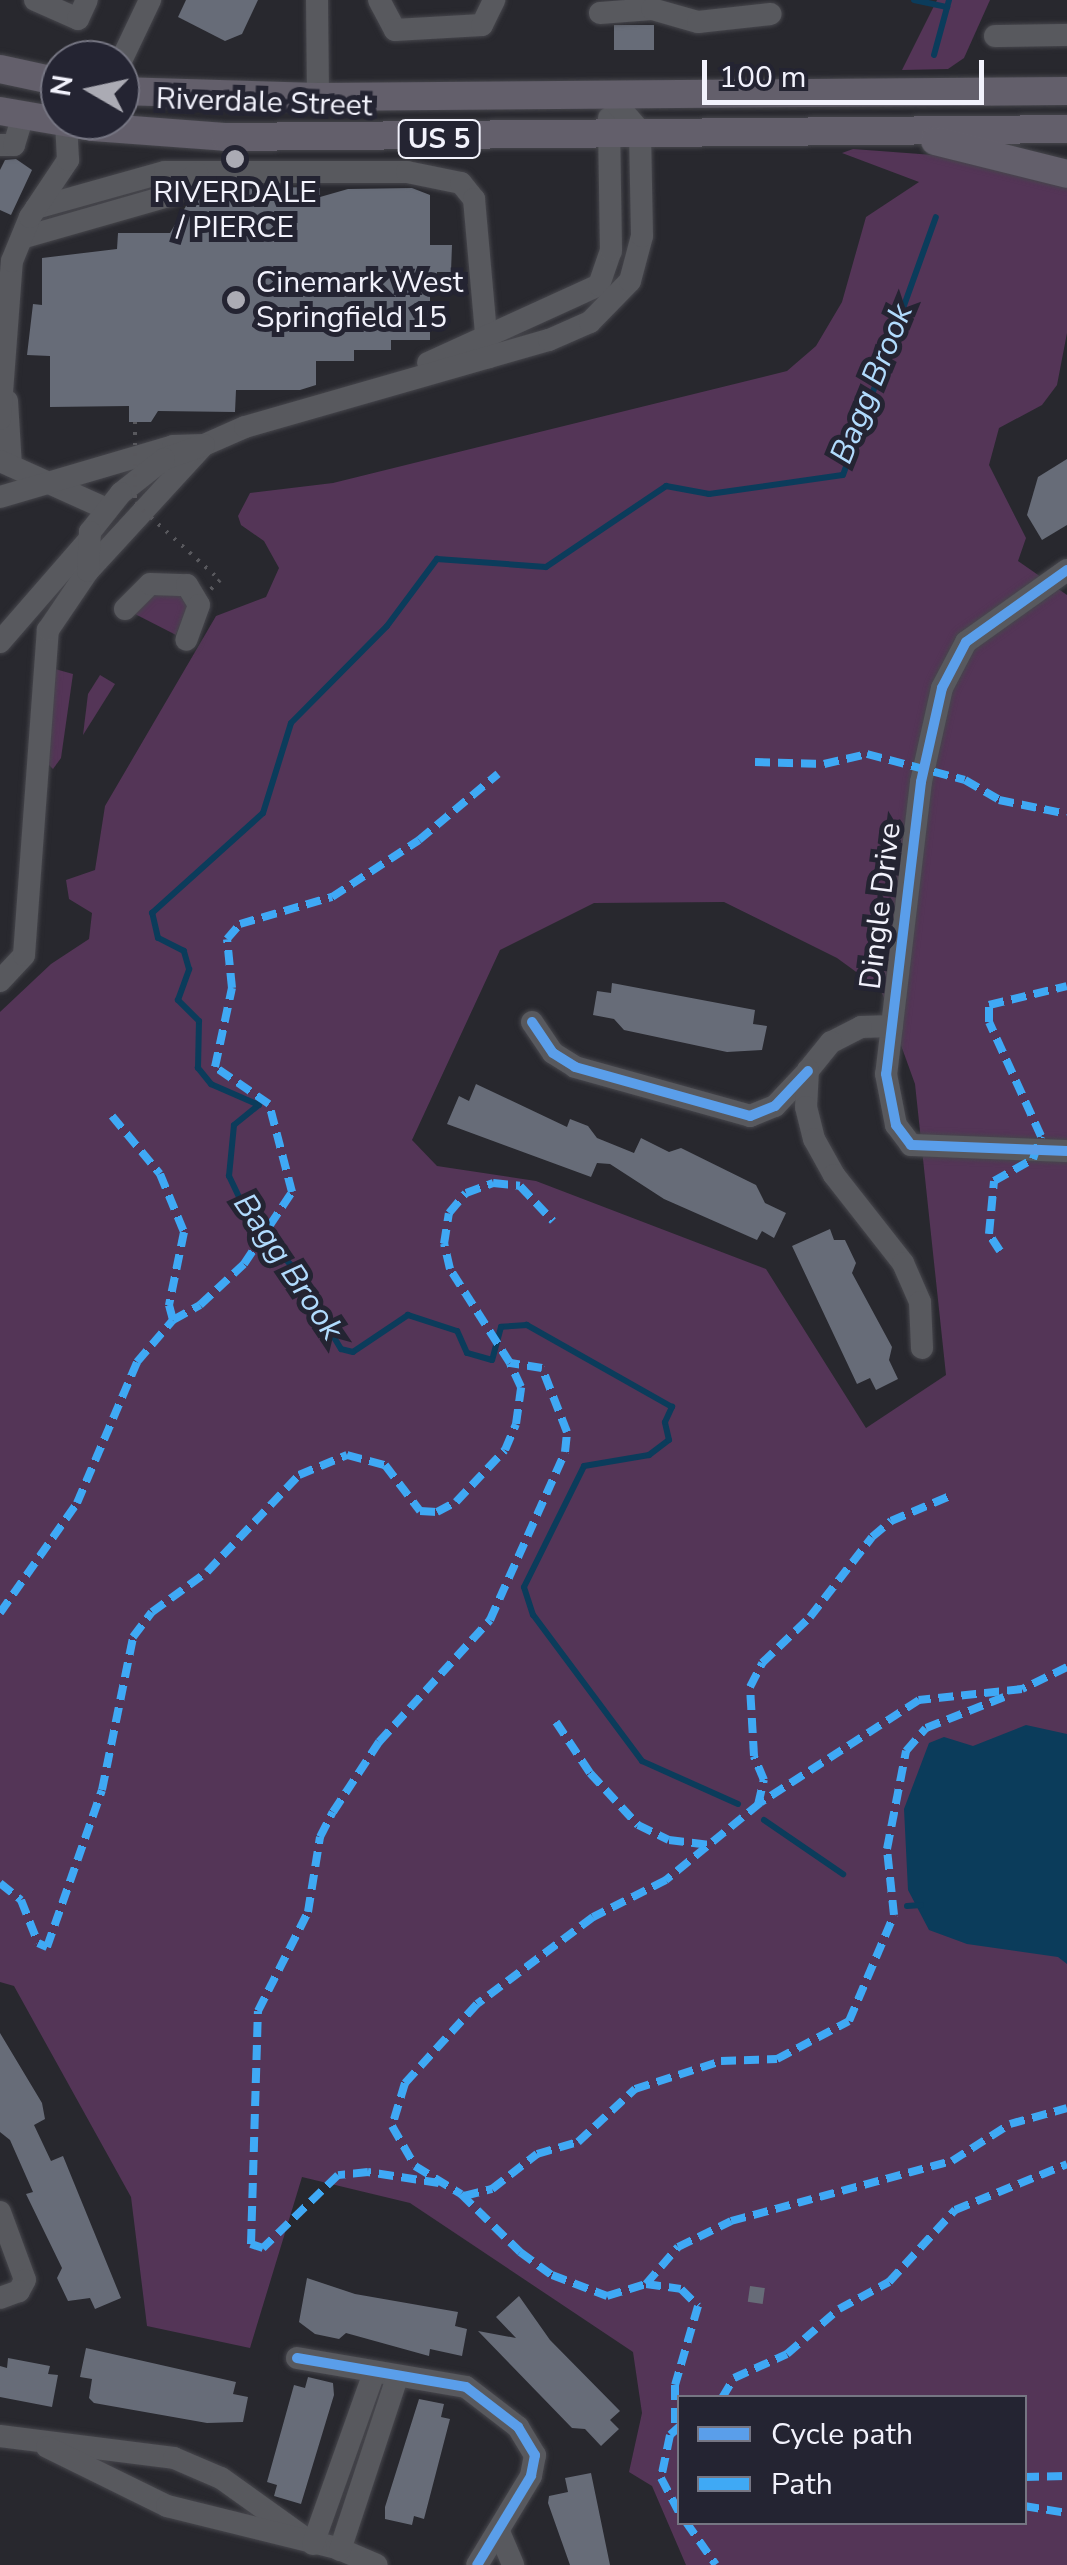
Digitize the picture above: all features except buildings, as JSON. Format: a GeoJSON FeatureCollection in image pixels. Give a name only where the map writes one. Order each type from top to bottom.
{"type":"FeatureCollection","features":[{"type":"Feature","properties":{"kind":"main road"},"geometry":{"type":"LineString","coordinates":[[0,68],[40,77]]}},
{"type":"Feature","properties":{"kind":"main road","name":"Riverdale Street"},"geometry":{"type":"LineString","coordinates":[[140,92],[318,97],[1067,90]]}},
{"type":"Feature","properties":{"kind":"main road"},"geometry":{"type":"LineString","coordinates":[[365,138],[418,124],[577,122],[585,104],[569,95]]}},
{"type":"Feature","properties":{"kind":"main road","name":"Riverdale Street"},"geometry":{"type":"LineString","coordinates":[[11,113],[40,119]]}},
{"type":"Feature","properties":{"kind":"main road"},"geometry":{"type":"LineString","coordinates":[[880,129],[1030,160],[1067,174]]}},
{"type":"Feature","properties":{"kind":"main road","name":"Riverdale Street"},"geometry":{"type":"LineString","coordinates":[[140,131],[365,138],[609,137],[640,131],[1067,129]]}},
{"type":"Feature","properties":{"kind":"street"},"geometry":{"type":"LineString","coordinates":[[35,0],[78,18],[88,0]]}},
{"type":"Feature","properties":{"kind":"street"},"geometry":{"type":"LineString","coordinates":[[131,40],[150,0]]}},
{"type":"Feature","properties":{"kind":"street"},"geometry":{"type":"LineString","coordinates":[[318,0],[318,97]]}},
{"type":"Feature","properties":{"kind":"street"},"geometry":{"type":"LineString","coordinates":[[379,0],[395,30],[482,24],[494,0]]}},
{"type":"Feature","properties":{"kind":"street"},"geometry":{"type":"LineString","coordinates":[[600,14],[652,10],[698,22],[771,14]]}},
{"type":"Feature","properties":{"kind":"street"},"geometry":{"type":"LineString","coordinates":[[995,36],[1067,35]]}},
{"type":"Feature","properties":{"kind":"street"},"geometry":{"type":"LineString","coordinates":[[0,642],[87,542],[107,509],[142,473],[204,445],[487,348],[590,322],[630,281],[642,236],[640,131],[608,94]]}},
{"type":"Feature","properties":{"kind":"street"},"geometry":{"type":"LineString","coordinates":[[487,348],[586,295],[603,279],[611,251],[608,94]]}},
{"type":"Feature","properties":{"kind":"street"},"geometry":{"type":"LineString","coordinates":[[0,145],[14,145],[11,113]]}},
{"type":"Feature","properties":{"kind":"street"},"geometry":{"type":"LineString","coordinates":[[67,140],[68,160],[36,208],[12,261],[3,408],[6,463],[107,509]]}},
{"type":"Feature","properties":{"kind":"street"},"geometry":{"type":"LineString","coordinates":[[36,208],[158,173],[407,172],[469,188],[487,348]]}},
{"type":"Feature","properties":{"kind":"street"},"geometry":{"type":"LineString","coordinates":[[25,237],[171,195],[197,174]]}},
{"type":"Feature","properties":{"kind":"street"},"geometry":{"type":"LineString","coordinates":[[0,497],[173,446],[204,445]]}},
{"type":"Feature","properties":{"kind":"street"},"geometry":{"type":"LineString","coordinates":[[0,981],[24,955],[43,647],[53,620],[88,571],[204,445]]}},
{"type":"Feature","properties":{"kind":"street"},"geometry":{"type":"LineString","coordinates":[[87,542],[88,571]]}},
{"type":"Feature","properties":{"kind":"street","name":"Dingle Drive"},"geometry":{"type":"LineString","coordinates":[[1067,570],[966,642],[942,688],[921,782],[892,1026],[889,1103],[910,1146],[1067,1151]]}},
{"type":"Feature","properties":{"kind":"street"},"geometry":{"type":"LineString","coordinates":[[124,609],[150,584],[187,585],[197,596],[199,612],[186,640]]}},
{"type":"Feature","properties":{"kind":"street"},"geometry":{"type":"LineString","coordinates":[[532,1022],[553,1053],[574,1067],[750,1116],[774,1106],[830,1042],[861,1027],[892,1026]]}},
{"type":"Feature","properties":{"kind":"street"},"geometry":{"type":"LineString","coordinates":[[808,1070],[806,1107],[814,1139],[903,1263],[920,1302],[922,1348]]}},
{"type":"Feature","properties":{"kind":"street"},"geometry":{"type":"LineString","coordinates":[[0,2212],[25,2280],[20,2291],[0,2298]]}},
{"type":"Feature","properties":{"kind":"street"},"geometry":{"type":"LineString","coordinates":[[297,2358],[466,2387],[518,2427],[535,2456],[500,2534],[478,2565]]}},
{"type":"Feature","properties":{"kind":"street"},"geometry":{"type":"LineString","coordinates":[[313,2544],[386,2375]]}},
{"type":"Feature","properties":{"kind":"street"},"geometry":{"type":"LineString","coordinates":[[340,2550],[386,2375]]}},
{"type":"Feature","properties":{"kind":"street"},"geometry":{"type":"LineString","coordinates":[[0,2436],[47,2447],[127,2449],[174,2458],[221,2478],[313,2544]]}},
{"type":"Feature","properties":{"kind":"street"},"geometry":{"type":"LineString","coordinates":[[47,2447],[168,2506],[340,2550],[377,2565]]}},
{"type":"Feature","properties":{"kind":"street"},"geometry":{"type":"LineString","coordinates":[[500,2534],[514,2565]]}},
{"type":"Feature","properties":{"kind":"path"},"geometry":{"type":"LineString","coordinates":[[135,422],[135,503],[220,580],[209,591]]}},
{"type":"Feature","properties":{"kind":"shaded area"},"geometry":{"type":"Polygon","coordinates":[[[937,0],[990,0],[964,58],[948,69],[902,70],[937,0]]]}},
{"type":"Feature","properties":{"kind":"shaded area"},"geometry":{"type":"Polygon","coordinates":[[[853,149],[960,157],[1067,184],[1067,333],[1057,385],[1042,405],[999,428],[989,465],[1026,538],[1018,561],[1067,595],[1067,2565],[686,2565],[652,2486],[629,2472],[642,2413],[633,2352],[410,2203],[302,2177],[250,2348],[147,2326],[131,2197],[14,1986],[0,1982],[0,1012],[51,964],[89,939],[92,913],[69,899],[66,880],[95,870],[105,806],[216,616],[266,597],[279,568],[264,541],[241,525],[238,516],[250,493],[333,483],[787,371],[816,346],[842,302],[866,217],[919,182],[842,153],[853,149]],[[724,902],[594,903],[500,950],[412,1140],[437,1166],[536,1181],[766,1269],[866,1428],[946,1375],[915,1084],[881,990],[837,958],[724,902]]]}},
{"type":"Feature","properties":{"kind":"shaded area"},"geometry":{"type":"Polygon","coordinates":[[[163,592],[184,597],[188,606],[176,635],[135,614],[146,599],[163,592]]]}},
{"type":"Feature","properties":{"kind":"shaded area"},"geometry":{"type":"Polygon","coordinates":[[[55,669],[73,674],[61,758],[53,769],[48,764],[55,669]]]}},
{"type":"Feature","properties":{"kind":"shaded area"},"geometry":{"type":"Polygon","coordinates":[[[100,675],[115,684],[83,735],[88,694],[100,675]]]}},
{"type":"Feature","properties":{"kind":"water"},"geometry":{"type":"Polygon","coordinates":[[[1026,1725],[1067,1734],[1067,1964],[1058,1957],[967,1944],[929,1930],[908,1890],[904,1809],[929,1743],[944,1737],[973,1746],[1026,1725]]]}},
{"type":"Feature","properties":{"kind":"waterway"},"geometry":{"type":"LineString","coordinates":[[914,0],[947,7]]}},
{"type":"Feature","properties":{"kind":"waterway","name":"Bagg Brook"},"geometry":{"type":"LineString","coordinates":[[934,55],[949,0]]}},
{"type":"Feature","properties":{"kind":"waterway","name":"Bagg Brook"},"geometry":{"type":"LineString","coordinates":[[738,1804],[642,1761],[533,1615],[524,1587],[584,1466],[649,1455],[669,1440],[665,1422],[672,1407],[527,1325],[501,1327],[492,1360],[467,1353],[457,1331],[408,1315],[353,1352],[341,1349],[290,1264],[250,1220],[229,1176],[234,1125],[259,1105],[211,1084],[198,1068],[199,1021],[178,1000],[189,969],[184,951],[158,938],[152,913],[263,813],[291,723],[387,626],[437,559],[546,567],[666,486],[709,494],[843,475],[936,217]]}},
{"type":"Feature","properties":{"kind":"waterway","name":"Bagg Brook"},"geometry":{"type":"LineString","coordinates":[[764,1820],[843,1874]]}},
{"type":"Feature","properties":{"kind":"waterway","name":"Bagg Brook"},"geometry":{"type":"LineString","coordinates":[[907,1906],[921,1905]]}},
{"type":"Feature","properties":{"kind":"marked path"},"geometry":{"type":"LineString","coordinates":[[755,762],[824,764],[867,754],[965,780],[999,800],[1067,814]]}},
{"type":"Feature","properties":{"kind":"marked path"},"geometry":{"type":"LineString","coordinates":[[0,1613],[77,1503],[137,1362],[173,1320],[200,1305],[244,1264],[292,1192],[269,1104],[215,1067],[232,988],[227,939],[240,924],[332,897],[419,840],[498,774]]}},
{"type":"Feature","properties":{"kind":"marked path"},"geometry":{"type":"LineString","coordinates":[[1000,1251],[989,1234],[994,1181],[1033,1159],[1041,1136],[989,1022],[989,1005],[1067,986]]}},
{"type":"Feature","properties":{"kind":"marked path"},"geometry":{"type":"LineString","coordinates":[[112,1116],[160,1174],[184,1232],[169,1305],[173,1320]]}},
{"type":"Feature","properties":{"kind":"marked path"},"geometry":{"type":"LineString","coordinates":[[439,2183],[368,2172],[338,2175],[263,2248],[251,2244],[258,2011],[308,1912],[320,1837],[333,1812],[379,1742],[490,1620],[565,1452],[567,1432],[542,1368],[510,1363],[450,1269],[444,1244],[449,1213],[466,1193],[493,1183],[520,1186],[553,1221]]}},
{"type":"Feature","properties":{"kind":"marked path"},"geometry":{"type":"LineString","coordinates":[[0,1883],[21,1900],[38,1943],[47,1947],[102,1790],[133,1637],[152,1612],[207,1572],[299,1475],[347,1455],[385,1465],[420,1511],[437,1512],[456,1502],[505,1450],[516,1424],[521,1387],[510,1363]]}},
{"type":"Feature","properties":{"kind":"marked path"},"geometry":{"type":"LineString","coordinates":[[758,1805],[764,1780],[754,1756],[750,1687],[762,1663],[810,1617],[872,1537],[891,1521],[950,1496]]}},
{"type":"Feature","properties":{"kind":"marked path"},"geometry":{"type":"LineString","coordinates":[[1067,1667],[1022,1689],[919,1700],[760,1803],[666,1880],[593,1917],[477,2004],[405,2083],[392,2126],[415,2166],[461,2194],[520,2252],[552,2275],[607,2296],[646,2284],[678,2247],[731,2221],[952,2161],[1010,2124],[1067,2108]]}},
{"type":"Feature","properties":{"kind":"marked path"},"geometry":{"type":"LineString","coordinates":[[464,2196],[492,2189],[537,2154],[578,2142],[635,2089],[721,2061],[777,2059],[849,2021],[894,1915],[887,1849],[906,1751],[926,1728],[1004,1697]]}},
{"type":"Feature","properties":{"kind":"marked path"},"geometry":{"type":"LineString","coordinates":[[556,1722],[590,1773],[638,1825],[669,1840],[708,1845]]}},
{"type":"Feature","properties":{"kind":"marked path"},"geometry":{"type":"LineString","coordinates":[[724,2395],[734,2378],[787,2354],[839,2309],[889,2282],[955,2210],[1067,2164]]}},
{"type":"Feature","properties":{"kind":"marked path"},"geometry":{"type":"LineString","coordinates":[[646,2284],[681,2289],[698,2306],[675,2385],[675,2425]]}},
{"type":"Feature","properties":{"kind":"marked path"},"geometry":{"type":"LineString","coordinates":[[677,2429],[670,2435],[661,2478],[677,2508]]}},
{"type":"Feature","properties":{"kind":"marked path"},"geometry":{"type":"LineString","coordinates":[[1027,2477],[1067,2476]]}},
{"type":"Feature","properties":{"kind":"marked path"},"geometry":{"type":"LineString","coordinates":[[1027,2506],[1067,2513]]}},
{"type":"Feature","properties":{"kind":"marked path"},"geometry":{"type":"LineString","coordinates":[[688,2525],[716,2565]]}},
{"type":"Feature","properties":{"kind":"cycle path"},"geometry":{"type":"LineString","coordinates":[[1067,570],[966,642],[942,688],[921,782],[886,1074],[896,1125],[911,1145],[1067,1151]]}},
{"type":"Feature","properties":{"kind":"cycle path"},"geometry":{"type":"LineString","coordinates":[[532,1022],[553,1053],[575,1067],[750,1116],[775,1106],[808,1071]]}},
{"type":"Feature","properties":{"kind":"cycle path"},"geometry":{"type":"LineString","coordinates":[[297,2358],[466,2387],[518,2427],[535,2455],[531,2476],[477,2565]]}},
{"type":"Feature","properties":{"kind":"place","name":"RIVERDALE / PIERCE"},"geometry":{"type":"Point","coordinates":[235,159]}},
{"type":"Feature","properties":{"kind":"place","name":"Cinemark West Springfield 15"},"geometry":{"type":"Point","coordinates":[236,300]}}]}
